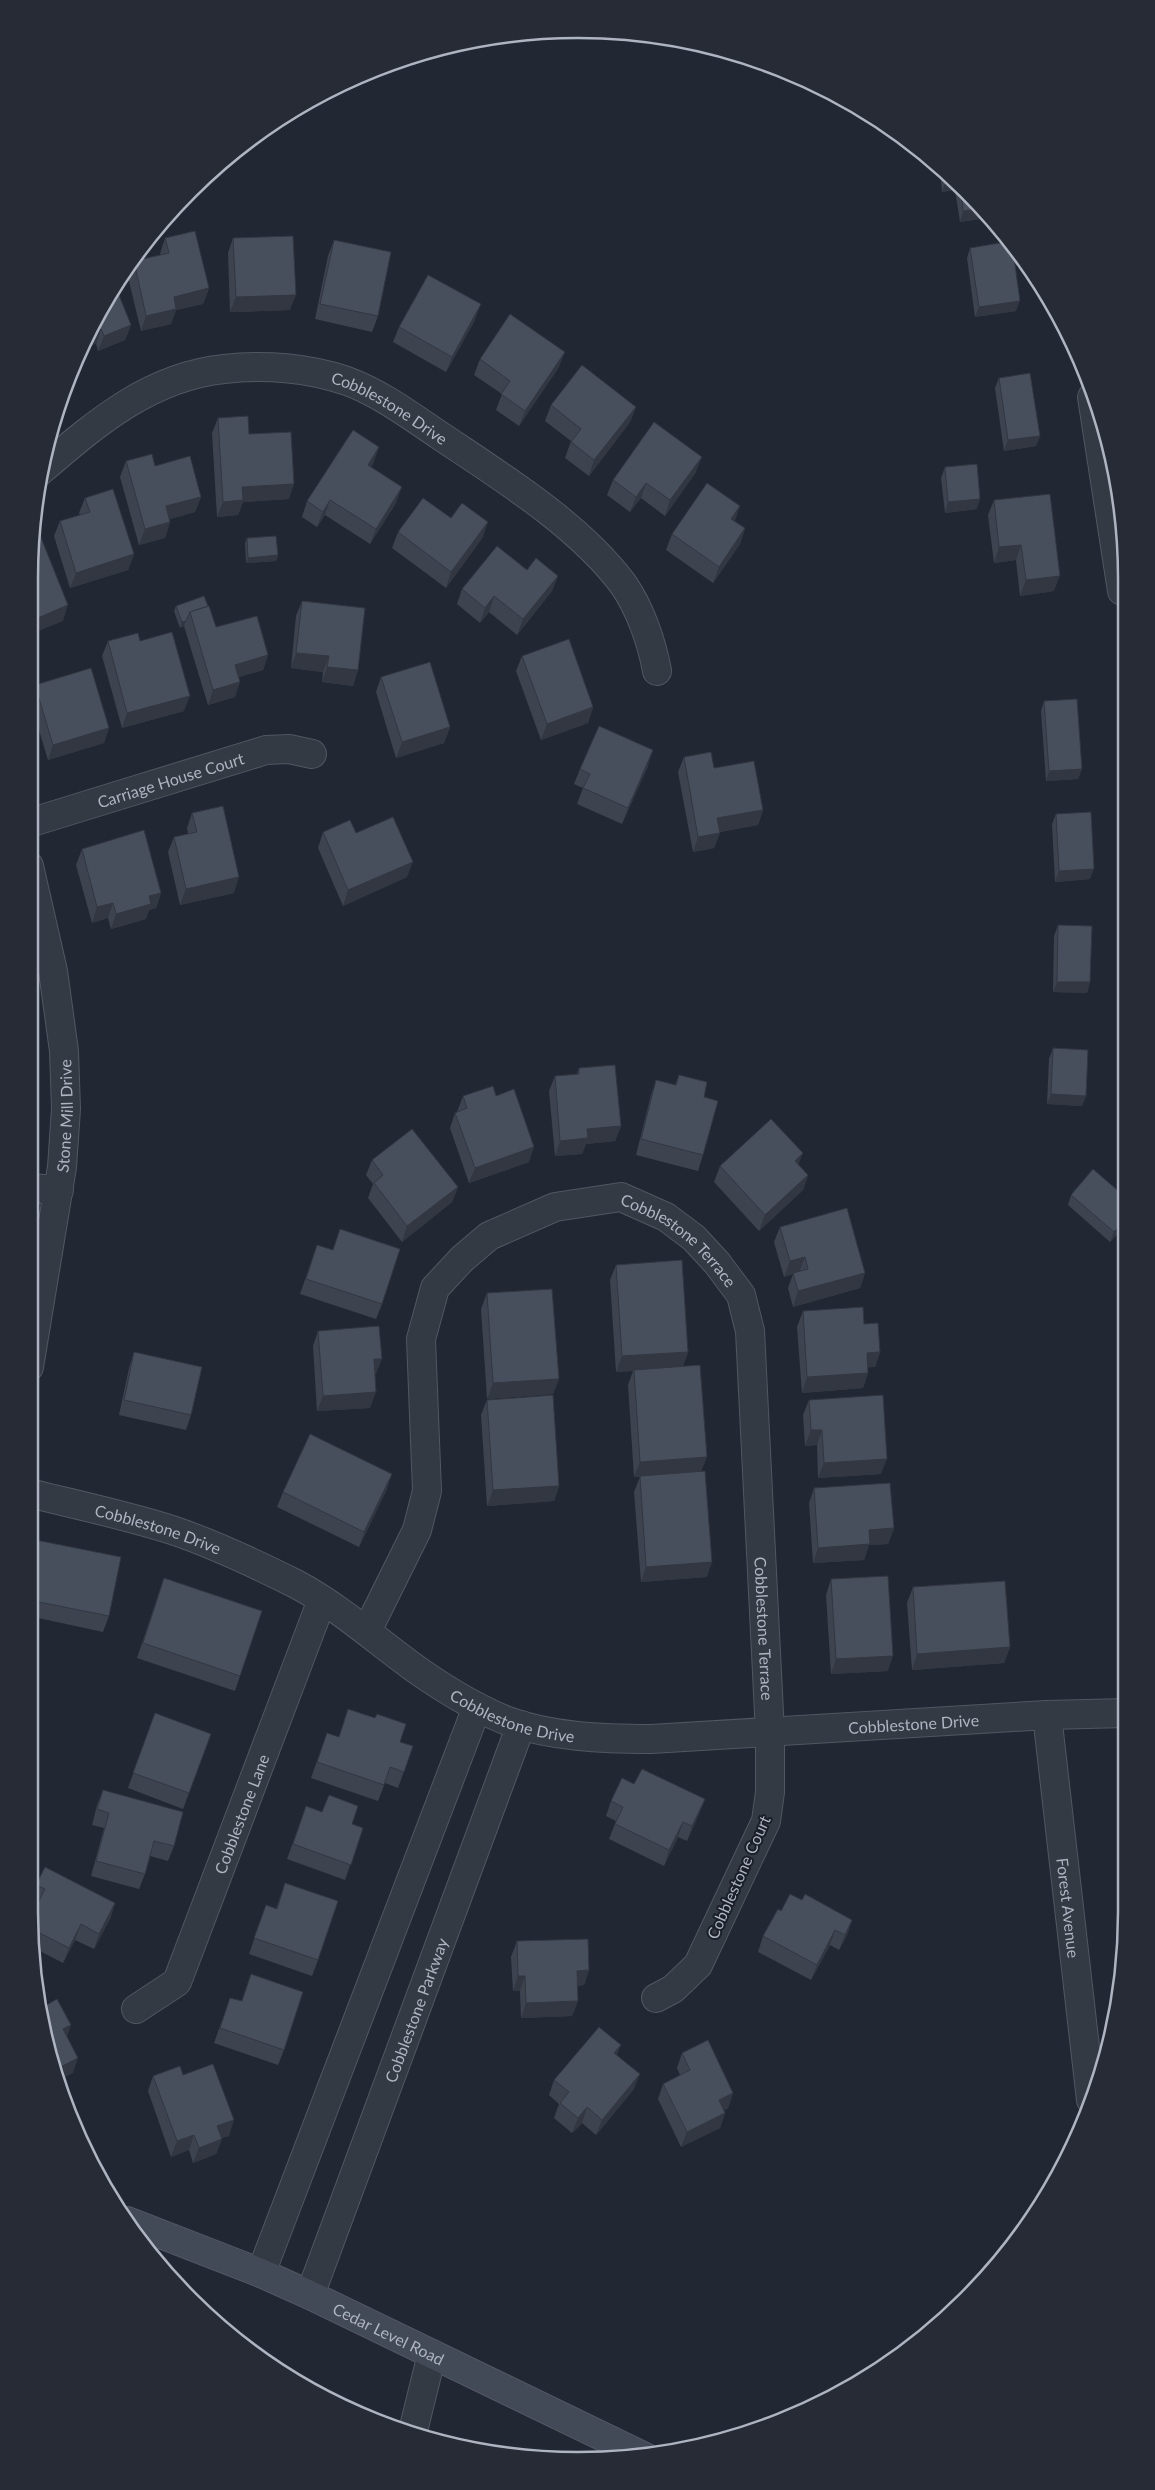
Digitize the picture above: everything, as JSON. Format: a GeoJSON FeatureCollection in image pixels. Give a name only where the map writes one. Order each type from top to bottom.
{"type":"FeatureCollection","features":[{"type":"Feature","properties":{"kind":"main road","name":"Cedar Level Road"},"geometry":{"type":"LineString","coordinates":[[138,2225],[261,2273],[310,2295],[630,2450]]}},
{"type":"Feature","properties":{"kind":"street","name":"Cobblestone Drive"},"geometry":{"type":"LineString","coordinates":[[50,463],[104,418],[132,400],[169,383],[202,372],[266,367],[307,371],[348,381],[388,401],[461,450],[562,522],[595,552],[624,586],[636,607],[654,654],[657,671]]}},
{"type":"Feature","properties":{"kind":"street"},"geometry":{"type":"LineString","coordinates":[[1098,435],[1116,547]]}},
{"type":"Feature","properties":{"kind":"street","name":"Carriage House Court"},"geometry":{"type":"LineString","coordinates":[[38,820],[266,750],[289,749],[312,754]]}},
{"type":"Feature","properties":{"kind":"street","name":"Stone Mill Drive"},"geometry":{"type":"LineString","coordinates":[[38,907],[52,971],[64,1050],[66,1108],[59,1190],[38,1314]]}},
{"type":"Feature","properties":{"kind":"street"},"geometry":{"type":"LineString","coordinates":[[38,1189],[59,1190]]}},
{"type":"Feature","properties":{"kind":"street","name":"Cobblestone Terrace"},"geometry":{"type":"LineString","coordinates":[[367,1631],[417,1530],[427,1491],[421,1339],[435,1288],[462,1259],[489,1236],[555,1207],[621,1198],[666,1217],[694,1238],[717,1263],[741,1295],[750,1331],[770,1733]]}},
{"type":"Feature","properties":{"kind":"street","name":"Cobblestone Drive"},"geometry":{"type":"LineString","coordinates":[[38,1495],[123,1516],[173,1531],[234,1554],[298,1585],[322,1600],[367,1631],[420,1672],[477,1707],[521,1725],[566,1734],[619,1739],[770,1733],[1047,1715],[1118,1713]]}},
{"type":"Feature","properties":{"kind":"street","name":"Cobblestone Lane"},"geometry":{"type":"LineString","coordinates":[[136,2009],[177,1982],[322,1600]]}},
{"type":"Feature","properties":{"kind":"street"},"geometry":{"type":"LineString","coordinates":[[261,2273],[477,1707]]}},
{"type":"Feature","properties":{"kind":"street","name":"Forest Avenue"},"geometry":{"type":"LineString","coordinates":[[1047,1715],[1089,2085]]}},
{"type":"Feature","properties":{"kind":"street","name":"Cobblestone Parkway"},"geometry":{"type":"LineString","coordinates":[[310,2295],[521,1725]]}},
{"type":"Feature","properties":{"kind":"street","name":"Cobblestone Court"},"geometry":{"type":"LineString","coordinates":[[656,1998],[673,1989],[698,1965],[766,1821],[770,1792],[770,1733]]}},
{"type":"Feature","properties":{"kind":"street"},"geometry":{"type":"LineString","coordinates":[[414,2427],[432,2354]]}},
{"type":"Feature","properties":{"kind":"building"},"geometry":{"type":"Polygon","coordinates":[[[962,199],[972,210],[963,211],[962,199]]]}},
{"type":"Feature","properties":{"kind":"building"},"geometry":{"type":"Polygon","coordinates":[[[195,231],[209,288],[174,297],[176,309],[146,316],[136,268],[142,259],[169,253],[165,238],[195,231]]]}},
{"type":"Feature","properties":{"kind":"building"},"geometry":{"type":"Polygon","coordinates":[[[293,236],[296,295],[236,297],[233,238],[293,236]]]}},
{"type":"Feature","properties":{"kind":"building"},"geometry":{"type":"Polygon","coordinates":[[[334,240],[391,252],[378,316],[320,304],[334,240]]]}},
{"type":"Feature","properties":{"kind":"building"},"geometry":{"type":"Polygon","coordinates":[[[1001,243],[1014,261],[1020,301],[979,307],[970,248],[1001,243]]]}},
{"type":"Feature","properties":{"kind":"building"},"geometry":{"type":"Polygon","coordinates":[[[428,275],[481,304],[452,357],[399,327],[428,275]]]}},
{"type":"Feature","properties":{"kind":"building"},"geometry":{"type":"Polygon","coordinates":[[[118,294],[131,325],[104,336],[101,329],[98,330],[118,294]]]}},
{"type":"Feature","properties":{"kind":"building"},"geometry":{"type":"Polygon","coordinates":[[[510,314],[565,352],[525,411],[501,394],[510,381],[480,359],[510,314]]]}},
{"type":"Feature","properties":{"kind":"building"},"geometry":{"type":"Polygon","coordinates":[[[582,365],[636,407],[594,460],[571,442],[581,429],[551,405],[582,365]]]}},
{"type":"Feature","properties":{"kind":"building"},"geometry":{"type":"Polygon","coordinates":[[[1030,373],[1040,436],[1008,440],[999,378],[1030,373]]]}},
{"type":"Feature","properties":{"kind":"building"},"geometry":{"type":"Polygon","coordinates":[[[248,416],[249,434],[291,432],[294,484],[242,487],[243,500],[223,502],[218,418],[248,416]]]}},
{"type":"Feature","properties":{"kind":"building"},"geometry":{"type":"Polygon","coordinates":[[[654,422],[702,457],[670,500],[646,483],[636,497],[613,480],[654,422]]]}},
{"type":"Feature","properties":{"kind":"building"},"geometry":{"type":"Polygon","coordinates":[[[353,430],[379,447],[368,465],[402,487],[376,529],[330,500],[323,512],[307,501],[353,430]]]}},
{"type":"Feature","properties":{"kind":"building"},"geometry":{"type":"Polygon","coordinates":[[[152,454],[155,466],[190,456],[201,497],[166,506],[170,522],[145,529],[126,461],[152,454]]]}},
{"type":"Feature","properties":{"kind":"building"},"geometry":{"type":"Polygon","coordinates":[[[977,464],[980,499],[948,502],[945,467],[977,464]]]}},
{"type":"Feature","properties":{"kind":"building"},"geometry":{"type":"Polygon","coordinates":[[[707,483],[740,506],[731,519],[745,528],[719,567],[672,534],[707,483]]]}},
{"type":"Feature","properties":{"kind":"building"},"geometry":{"type":"Polygon","coordinates":[[[113,489],[134,554],[76,573],[60,521],[90,512],[85,498],[113,489]]]}},
{"type":"Feature","properties":{"kind":"building"},"geometry":{"type":"Polygon","coordinates":[[[1050,494],[1060,576],[1026,580],[1021,545],[999,547],[994,500],[1050,494]]]}},
{"type":"Feature","properties":{"kind":"building"},"geometry":{"type":"Polygon","coordinates":[[[423,498],[451,518],[462,503],[488,522],[451,572],[398,532],[423,498]]]}},
{"type":"Feature","properties":{"kind":"building"},"geometry":{"type":"Polygon","coordinates":[[[40,534],[68,605],[38,618],[40,534]]]}},
{"type":"Feature","properties":{"kind":"building"},"geometry":{"type":"Polygon","coordinates":[[[276,536],[278,555],[248,558],[247,538],[276,536]]]}},
{"type":"Feature","properties":{"kind":"building"},"geometry":{"type":"Polygon","coordinates":[[[497,546],[527,570],[536,558],[558,576],[523,619],[494,596],[485,608],[462,589],[497,546]]]}},
{"type":"Feature","properties":{"kind":"building"},"geometry":{"type":"Polygon","coordinates":[[[204,596],[208,606],[190,612],[186,621],[182,622],[176,606],[204,596]]]}},
{"type":"Feature","properties":{"kind":"building"},"geometry":{"type":"Polygon","coordinates":[[[302,601],[365,608],[358,670],[327,667],[329,656],[296,653],[302,601]]]}},
{"type":"Feature","properties":{"kind":"building"},"geometry":{"type":"Polygon","coordinates":[[[209,606],[216,627],[257,616],[268,655],[235,665],[240,682],[213,690],[190,612],[209,606]]]}},
{"type":"Feature","properties":{"kind":"building"},"geometry":{"type":"Polygon","coordinates":[[[172,632],[190,696],[127,713],[108,641],[138,633],[140,641],[172,632]]]}},
{"type":"Feature","properties":{"kind":"building"},"geometry":{"type":"Polygon","coordinates":[[[569,639],[593,707],[547,724],[522,656],[569,639]]]}},
{"type":"Feature","properties":{"kind":"building"},"geometry":{"type":"Polygon","coordinates":[[[430,662],[450,727],[402,742],[381,677],[430,662]]]}},
{"type":"Feature","properties":{"kind":"building"},"geometry":{"type":"Polygon","coordinates":[[[91,668],[109,728],[53,745],[38,695],[38,684],[91,668]]]}},
{"type":"Feature","properties":{"kind":"building"},"geometry":{"type":"Polygon","coordinates":[[[1077,699],[1082,769],[1049,771],[1044,701],[1077,699]]]}},
{"type":"Feature","properties":{"kind":"building"},"geometry":{"type":"Polygon","coordinates":[[[599,726],[653,750],[628,808],[583,788],[590,774],[580,769],[599,726]]]}},
{"type":"Feature","properties":{"kind":"building"},"geometry":{"type":"Polygon","coordinates":[[[711,752],[714,768],[754,761],[763,810],[717,818],[720,833],[698,837],[684,757],[711,752]]]}},
{"type":"Feature","properties":{"kind":"building"},"geometry":{"type":"Polygon","coordinates":[[[223,806],[239,877],[186,889],[174,837],[197,832],[192,813],[223,806]]]}},
{"type":"Feature","properties":{"kind":"building"},"geometry":{"type":"Polygon","coordinates":[[[1091,812],[1094,869],[1059,871],[1056,814],[1091,812]]]}},
{"type":"Feature","properties":{"kind":"building"},"geometry":{"type":"Polygon","coordinates":[[[393,817],[413,862],[348,890],[323,832],[350,820],[356,833],[393,817]]]}},
{"type":"Feature","properties":{"kind":"building"},"geometry":{"type":"Polygon","coordinates":[[[144,830],[161,893],[149,896],[151,904],[116,914],[113,903],[97,907],[82,849],[144,830]]]}},
{"type":"Feature","properties":{"kind":"building"},"geometry":{"type":"Polygon","coordinates":[[[1058,925],[1092,926],[1090,982],[1057,982],[1058,925]]]}},
{"type":"Feature","properties":{"kind":"building"},"geometry":{"type":"Polygon","coordinates":[[[1053,1048],[1088,1050],[1086,1096],[1051,1094],[1053,1048]]]}},
{"type":"Feature","properties":{"kind":"building"},"geometry":{"type":"Polygon","coordinates":[[[615,1065],[621,1126],[587,1129],[588,1138],[560,1141],[555,1076],[579,1074],[579,1068],[615,1065]]]}},
{"type":"Feature","properties":{"kind":"building"},"geometry":{"type":"Polygon","coordinates":[[[679,1075],[707,1082],[704,1097],[718,1101],[703,1155],[641,1139],[656,1080],[676,1085],[679,1075]]]}},
{"type":"Feature","properties":{"kind":"building"},"geometry":{"type":"Polygon","coordinates":[[[493,1086],[496,1096],[514,1089],[534,1147],[475,1168],[455,1113],[467,1108],[463,1096],[493,1086]]]}},
{"type":"Feature","properties":{"kind":"building"},"geometry":{"type":"Polygon","coordinates":[[[771,1119],[803,1153],[795,1161],[808,1175],[765,1215],[720,1166],[771,1119]]]}},
{"type":"Feature","properties":{"kind":"building"},"geometry":{"type":"Polygon","coordinates":[[[412,1129],[458,1187],[407,1226],[374,1183],[383,1175],[372,1160],[412,1129]]]}},
{"type":"Feature","properties":{"kind":"building"},"geometry":{"type":"Polygon","coordinates":[[[1093,1169],[1118,1191],[1118,1228],[1114,1232],[1071,1195],[1093,1169]]]}},
{"type":"Feature","properties":{"kind":"building"},"geometry":{"type":"Polygon","coordinates":[[[847,1208],[865,1273],[798,1291],[793,1273],[808,1269],[805,1257],[790,1261],[780,1227],[847,1208]]]}},
{"type":"Feature","properties":{"kind":"building"},"geometry":{"type":"Polygon","coordinates":[[[340,1229],[400,1249],[382,1304],[306,1279],[317,1245],[333,1250],[340,1229]]]}},
{"type":"Feature","properties":{"kind":"building"},"geometry":{"type":"Polygon","coordinates":[[[682,1260],[688,1352],[622,1356],[616,1265],[682,1260]]]}},
{"type":"Feature","properties":{"kind":"building"},"geometry":{"type":"Polygon","coordinates":[[[552,1289],[559,1379],[493,1383],[487,1293],[552,1289]]]}},
{"type":"Feature","properties":{"kind":"building"},"geometry":{"type":"Polygon","coordinates":[[[863,1307],[864,1324],[878,1323],[880,1352],[867,1353],[868,1373],[807,1377],[803,1311],[863,1307]]]}},
{"type":"Feature","properties":{"kind":"building"},"geometry":{"type":"Polygon","coordinates":[[[379,1326],[382,1359],[374,1359],[376,1392],[323,1396],[318,1331],[379,1326]]]}},
{"type":"Feature","properties":{"kind":"building"},"geometry":{"type":"Polygon","coordinates":[[[134,1352],[202,1367],[191,1415],[124,1400],[134,1352]]]}},
{"type":"Feature","properties":{"kind":"building"},"geometry":{"type":"Polygon","coordinates":[[[700,1365],[707,1457],[640,1462],[634,1370],[700,1365]]]}},
{"type":"Feature","properties":{"kind":"building"},"geometry":{"type":"Polygon","coordinates":[[[553,1395],[559,1486],[493,1490],[487,1400],[553,1395]]]}},
{"type":"Feature","properties":{"kind":"building"},"geometry":{"type":"Polygon","coordinates":[[[883,1395],[887,1459],[824,1463],[822,1430],[811,1430],[809,1400],[883,1395]]]}},
{"type":"Feature","properties":{"kind":"building"},"geometry":{"type":"Polygon","coordinates":[[[310,1434],[392,1474],[364,1532],[283,1492],[310,1434]]]}},
{"type":"Feature","properties":{"kind":"building"},"geometry":{"type":"Polygon","coordinates":[[[705,1471],[712,1562],[646,1567],[640,1476],[705,1471]]]}},
{"type":"Feature","properties":{"kind":"building"},"geometry":{"type":"Polygon","coordinates":[[[890,1483],[894,1528],[869,1530],[870,1544],[818,1548],[814,1488],[890,1483]]]}},
{"type":"Feature","properties":{"kind":"building"},"geometry":{"type":"Polygon","coordinates":[[[38,1540],[121,1557],[109,1616],[38,1602],[38,1540]]]}},
{"type":"Feature","properties":{"kind":"building"},"geometry":{"type":"Polygon","coordinates":[[[888,1576],[893,1656],[836,1659],[831,1579],[888,1576]]]}},
{"type":"Feature","properties":{"kind":"building"},"geometry":{"type":"Polygon","coordinates":[[[164,1578],[262,1611],[240,1676],[143,1643],[164,1578]]]}},
{"type":"Feature","properties":{"kind":"building"},"geometry":{"type":"Polygon","coordinates":[[[1005,1581],[1010,1647],[917,1654],[913,1587],[1005,1581]]]}},
{"type":"Feature","properties":{"kind":"building"},"geometry":{"type":"Polygon","coordinates":[[[348,1709],[375,1718],[377,1714],[406,1724],[400,1742],[413,1746],[404,1772],[390,1767],[384,1785],[317,1762],[327,1733],[339,1737],[348,1709]]]}},
{"type":"Feature","properties":{"kind":"building"},"geometry":{"type":"Polygon","coordinates":[[[155,1713],[211,1734],[189,1793],[133,1773],[155,1713]]]}},
{"type":"Feature","properties":{"kind":"building"},"geometry":{"type":"Polygon","coordinates":[[[642,1769],[705,1799],[692,1826],[683,1822],[669,1850],[615,1824],[623,1807],[611,1801],[622,1778],[634,1784],[642,1769]]]}},
{"type":"Feature","properties":{"kind":"building"},"geometry":{"type":"Polygon","coordinates":[[[103,1790],[183,1812],[174,1846],[154,1841],[145,1874],[96,1861],[109,1813],[97,1809],[103,1790]]]}},
{"type":"Feature","properties":{"kind":"building"},"geometry":{"type":"Polygon","coordinates":[[[329,1795],[358,1806],[352,1824],[363,1828],[351,1865],[293,1844],[306,1806],[322,1812],[329,1795]]]}},
{"type":"Feature","properties":{"kind":"building"},"geometry":{"type":"Polygon","coordinates":[[[45,1867],[115,1903],[99,1934],[81,1924],[69,1948],[39,1932],[38,1903],[45,1889],[38,1886],[38,1881],[45,1867]]]}},
{"type":"Feature","properties":{"kind":"building"},"geometry":{"type":"Polygon","coordinates":[[[285,1883],[338,1901],[318,1960],[254,1938],[266,1905],[277,1909],[285,1883]]]}},
{"type":"Feature","properties":{"kind":"building"},"geometry":{"type":"Polygon","coordinates":[[[790,1894],[802,1900],[805,1894],[852,1920],[845,1935],[835,1930],[817,1965],[763,1936],[778,1909],[781,1911],[790,1894]]]}},
{"type":"Feature","properties":{"kind":"building"},"geometry":{"type":"Polygon","coordinates":[[[588,1939],[589,1970],[577,1971],[578,2001],[526,2003],[525,1976],[518,1976],[517,1941],[588,1939]]]}},
{"type":"Feature","properties":{"kind":"building"},"geometry":{"type":"Polygon","coordinates":[[[251,1974],[303,1992],[284,2050],[220,2028],[230,1998],[242,2001],[251,1974]]]}},
{"type":"Feature","properties":{"kind":"building"},"geometry":{"type":"Polygon","coordinates":[[[57,1999],[71,2025],[63,2029],[78,2058],[60,2067],[56,2052],[46,2005],[57,1999]]]}},
{"type":"Feature","properties":{"kind":"building"},"geometry":{"type":"Polygon","coordinates":[[[599,2027],[621,2045],[614,2053],[640,2074],[602,2120],[587,2107],[578,2118],[560,2103],[569,2092],[554,2080],[599,2027]]]}},
{"type":"Feature","properties":{"kind":"building"},"geometry":{"type":"Polygon","coordinates":[[[708,2040],[733,2093],[719,2100],[725,2113],[687,2132],[663,2084],[690,2070],[682,2053],[708,2040]]]}},
{"type":"Feature","properties":{"kind":"building"},"geometry":{"type":"Polygon","coordinates":[[[213,2064],[234,2120],[217,2126],[222,2139],[199,2148],[194,2135],[177,2141],[153,2076],[180,2066],[183,2075],[213,2064]]]}}]}
